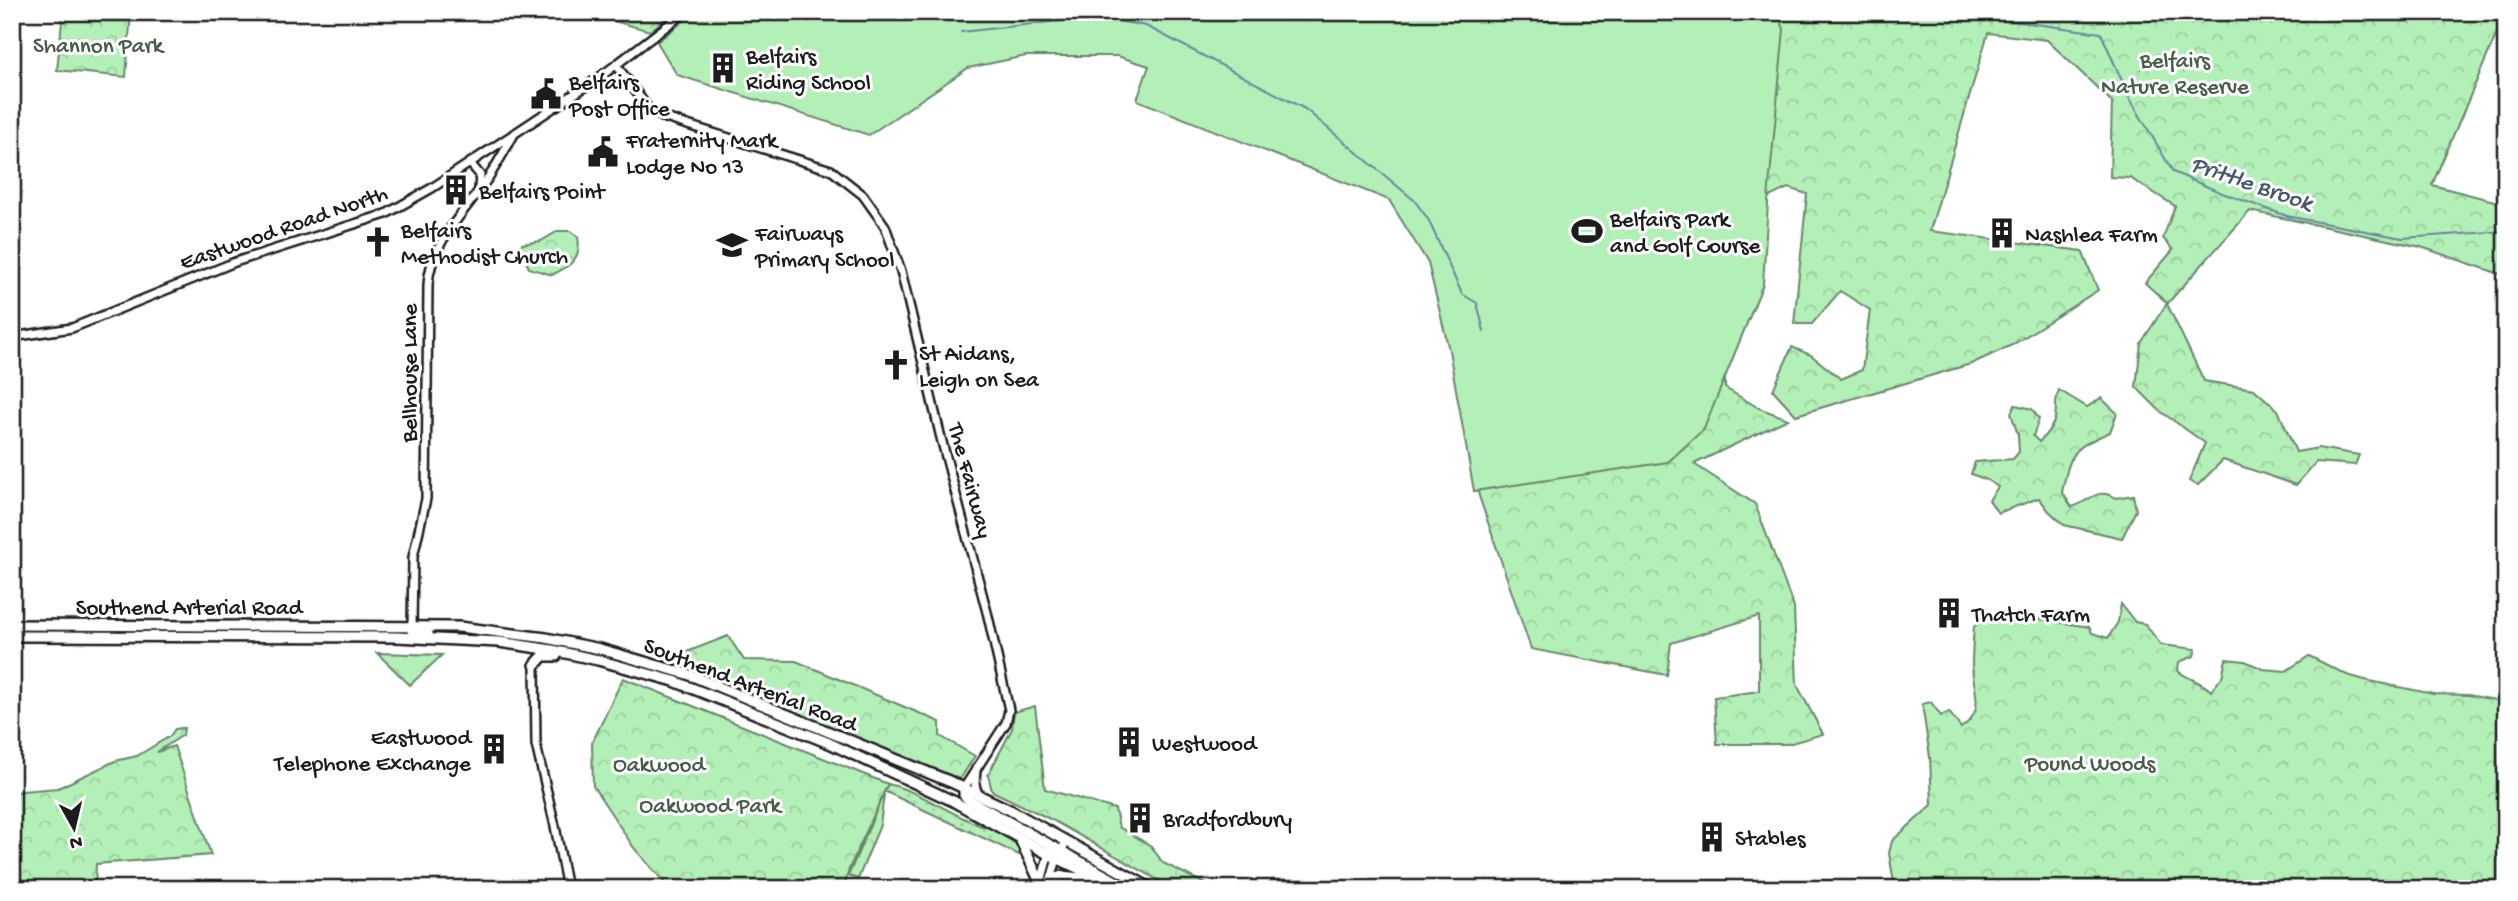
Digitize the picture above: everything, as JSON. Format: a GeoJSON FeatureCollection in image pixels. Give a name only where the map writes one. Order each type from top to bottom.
{"type":"FeatureCollection","features":[{"type":"Feature","properties":{"kind":"highway","name":"Southend Arterial Road"},"geometry":{"type":"LineString","coordinates":[[17,625],[489,630],[546,638],[652,663],[690,675],[979,795],[1010,810],[1055,848],[1121,889]]}},
{"type":"Feature","properties":{"kind":"highway"},"geometry":{"type":"LineString","coordinates":[[17,625],[17,636]]}},
{"type":"Feature","properties":{"kind":"highway","name":"Southend Arterial Road"},"geometry":{"type":"LineString","coordinates":[[17,636],[319,635],[412,631],[499,642],[598,660],[674,681],[829,743],[953,801],[1015,834],[1055,848],[1066,842],[1152,889]]}},
{"type":"Feature","properties":{"kind":"highway"},"geometry":{"type":"LineString","coordinates":[[524,646],[532,655],[535,665],[546,655],[589,662],[598,660]]}},
{"type":"Feature","properties":{"kind":"highway"},"geometry":{"type":"LineString","coordinates":[[964,788],[964,795],[969,800],[1130,889]]}},
{"type":"Feature","properties":{"kind":"highway"},"geometry":{"type":"LineString","coordinates":[[1015,834],[1024,845],[1039,885]]}},
{"type":"Feature","properties":{"kind":"highway"},"geometry":{"type":"LineString","coordinates":[[1050,884],[1062,877],[1106,881]]}},
{"type":"Feature","properties":{"kind":"street","name":"Eastwood Road North"},"geometry":{"type":"LineString","coordinates":[[12,337],[72,328],[171,286],[254,255],[386,214],[492,149],[617,66],[685,12]]}},
{"type":"Feature","properties":{"kind":"street","name":"The Fairway"},"geometry":{"type":"LineString","coordinates":[[617,66],[648,108],[662,117],[831,170],[863,195],[885,226],[901,271],[1009,710],[1006,723],[964,788]]}},
{"type":"Feature","properties":{"kind":"street","name":"Bellhouse Lane"},"geometry":{"type":"LineString","coordinates":[[412,631],[413,557],[426,499],[428,274],[434,254],[442,241],[490,174],[515,133]]}},
{"type":"Feature","properties":{"kind":"street"},"geometry":{"type":"LineString","coordinates":[[492,149],[500,157]]}},
{"type":"Feature","properties":{"kind":"street"},"geometry":{"type":"LineString","coordinates":[[470,163],[480,175],[479,189]]}},
{"type":"Feature","properties":{"kind":"street"},"geometry":{"type":"LineString","coordinates":[[480,175],[490,174]]}},
{"type":"Feature","properties":{"kind":"street"},"geometry":{"type":"LineString","coordinates":[[535,665],[536,746],[555,826],[566,889]]}},
{"type":"Feature","properties":{"kind":"street"},"geometry":{"type":"LineString","coordinates":[[976,768],[975,785],[979,795]]}},
{"type":"Feature","properties":{"kind":"street"},"geometry":{"type":"LineString","coordinates":[[1050,884],[1055,848]]}},
{"type":"Feature","properties":{"kind":"street"},"geometry":{"type":"LineString","coordinates":[[1039,885],[1055,848]]}},
{"type":"Feature","properties":{"kind":"green space","name":"Shannon Park"},"geometry":{"type":"Polygon","coordinates":[[[63,12],[131,12],[126,77],[57,70],[63,12]]]}},
{"type":"Feature","properties":{"kind":"green space"},"geometry":{"type":"Polygon","coordinates":[[[581,12],[673,12],[650,31],[581,12]]]}},
{"type":"Feature","properties":{"kind":"green space","name":"Belfairs Park and Golf Course"},"geometry":{"type":"Polygon","coordinates":[[[695,12],[1777,12],[1784,29],[1763,284],[1704,429],[1668,462],[1474,491],[1449,350],[1428,263],[1389,200],[1137,100],[1149,66],[1117,56],[1026,56],[968,68],[869,135],[677,75],[657,42],[695,12]]]}},
{"type":"Feature","properties":{"kind":"green space","name":"Belfairs Nature Reserve"},"geometry":{"type":"Polygon","coordinates":[[[787,12],[2506,12],[2432,185],[2506,204],[2506,276],[2421,247],[2250,211],[2167,304],[2204,381],[2254,389],[2278,410],[2296,452],[2318,448],[2359,455],[2355,465],[2316,462],[2296,485],[2223,460],[2198,485],[2189,481],[2205,443],[2160,411],[2136,387],[2141,343],[2167,303],[2145,283],[2173,250],[2163,238],[2175,206],[2130,178],[2110,177],[2112,102],[2047,40],[1988,33],[1930,231],[2082,251],[2098,290],[2012,345],[1971,364],[1796,415],[1773,390],[1792,347],[1811,355],[1841,379],[1862,370],[1870,310],[1840,291],[1812,324],[1794,324],[1807,194],[1788,188],[1759,202],[1725,362],[1725,388],[1759,408],[1788,419],[1694,464],[1755,504],[1794,608],[1797,685],[1823,734],[1788,744],[1717,744],[1714,697],[1759,691],[1759,616],[1671,643],[1667,675],[1531,649],[1479,496],[1452,349],[1432,265],[1390,197],[1153,63],[1118,53],[1024,50],[787,12]]]}},
{"type":"Feature","properties":{"kind":"green space"},"geometry":{"type":"Polygon","coordinates":[[[558,231],[570,231],[578,237],[578,251],[573,261],[552,275],[529,268],[520,249],[522,244],[541,241],[558,231]]]}},
{"type":"Feature","properties":{"kind":"green space"},"geometry":{"type":"Polygon","coordinates":[[[2059,390],[2087,407],[2101,398],[2117,413],[2110,432],[2087,443],[2075,453],[2062,492],[2072,507],[2098,494],[2116,498],[2133,495],[2136,510],[2122,538],[2064,525],[2039,498],[1998,513],[1989,500],[1998,487],[1971,474],[1975,462],[2013,459],[2019,452],[2018,435],[2011,413],[2015,405],[2032,409],[2039,419],[2033,436],[2039,442],[2054,422],[2059,390]]]}},
{"type":"Feature","properties":{"kind":"green space","name":"Pound Woods"},"geometry":{"type":"Polygon","coordinates":[[[2121,604],[2135,622],[2145,624],[2161,645],[2196,649],[2194,656],[2179,662],[2178,671],[2211,691],[2222,677],[2226,659],[2245,661],[2263,669],[2286,671],[2309,656],[2347,675],[2365,680],[2433,694],[2468,695],[2506,702],[2506,889],[1895,889],[1889,853],[1892,841],[1932,805],[1930,757],[1922,704],[1931,702],[1941,716],[1949,712],[1961,728],[1974,714],[1977,700],[1972,666],[1974,626],[1997,612],[2089,627],[2092,633],[2108,638],[2118,622],[2121,604]]]}},
{"type":"Feature","properties":{"kind":"green space"},"geometry":{"type":"Polygon","coordinates":[[[728,636],[744,660],[796,661],[940,722],[940,736],[975,756],[960,779],[666,660],[728,636]]]}},
{"type":"Feature","properties":{"kind":"green space"},"geometry":{"type":"Polygon","coordinates":[[[377,653],[442,655],[410,685],[377,653]]]}},
{"type":"Feature","properties":{"kind":"green space","name":"Oakwood Park"},"geometry":{"type":"Polygon","coordinates":[[[623,678],[888,784],[883,794],[884,795],[880,825],[858,879],[848,876],[883,795],[849,869],[844,889],[670,889],[634,848],[593,786],[592,743],[623,678]]]}},
{"type":"Feature","properties":{"kind":"green space"},"geometry":{"type":"Polygon","coordinates":[[[1035,706],[1045,789],[1115,809],[1119,827],[1151,846],[1163,863],[1216,889],[1174,889],[1052,820],[992,791],[988,775],[1012,729],[1014,712],[1035,706]]]}},
{"type":"Feature","properties":{"kind":"green space"},"geometry":{"type":"Polygon","coordinates":[[[184,728],[183,735],[157,752],[174,746],[211,855],[96,864],[95,889],[12,889],[12,794],[58,788],[115,761],[137,756],[170,736],[175,729],[184,728]]]}},
{"type":"Feature","properties":{"kind":"green space"},"geometry":{"type":"Polygon","coordinates":[[[888,784],[912,792],[979,825],[1006,832],[1023,853],[1019,855],[884,791],[888,784]]]}},
{"type":"Feature","properties":{"kind":"waterway","name":"Prittle Brook"},"geometry":{"type":"LineString","coordinates":[[1947,12],[2101,33],[2129,97],[2173,172],[2222,193],[2287,216],[2402,238],[2506,231]]}},
{"type":"Feature","properties":{"kind":"waterway"},"geometry":{"type":"LineString","coordinates":[[961,32],[1094,17],[1146,26],[1305,109],[1414,200],[1428,219],[1462,294],[1477,303],[1484,331]]}},
{"type":"Feature","properties":{"kind":"place","name":"Belfairs Riding School"},"geometry":{"type":"Point","coordinates":[723,68]}},
{"type":"Feature","properties":{"kind":"place","name":"Belfairs Post Office"},"geometry":{"type":"Point","coordinates":[546,94]}},
{"type":"Feature","properties":{"kind":"place","name":"Fraternity Mark Lodge No 13"},"geometry":{"type":"Point","coordinates":[603,152]}},
{"type":"Feature","properties":{"kind":"place","name":"Belfairs Point"},"geometry":{"type":"Point","coordinates":[456,190]}},
{"type":"Feature","properties":{"kind":"place","name":"Belfairs Park and Golf Course"},"geometry":{"type":"Point","coordinates":[1587,231]}},
{"type":"Feature","properties":{"kind":"place","name":"Nashlea Farm"},"geometry":{"type":"Point","coordinates":[2002,233]}},
{"type":"Feature","properties":{"kind":"place","name":"Belfairs Methodist Church"},"geometry":{"type":"Point","coordinates":[378,242]}},
{"type":"Feature","properties":{"kind":"place","name":"Fairways Primary School"},"geometry":{"type":"Point","coordinates":[732,245]}},
{"type":"Feature","properties":{"kind":"place","name":"St Aidans, Leigh on Sea"},"geometry":{"type":"Point","coordinates":[896,365]}},
{"type":"Feature","properties":{"kind":"place","name":"Thatch Farm"},"geometry":{"type":"Point","coordinates":[1949,613]}},
{"type":"Feature","properties":{"kind":"place","name":"Westwood"},"geometry":{"type":"Point","coordinates":[1129,742]}},
{"type":"Feature","properties":{"kind":"place","name":"Eastwood Telephone Exchange"},"geometry":{"type":"Point","coordinates":[494,749]}},
{"type":"Feature","properties":{"kind":"place","name":"Bradfordbury"},"geometry":{"type":"Point","coordinates":[1140,818]}},
{"type":"Feature","properties":{"kind":"place","name":"Stables"},"geometry":{"type":"Point","coordinates":[1712,837]}},
{"type":"Feature","properties":{"kind":"park label","name":"Oakwood"},"geometry":{"type":"Point","coordinates":[659,763]}}]}
